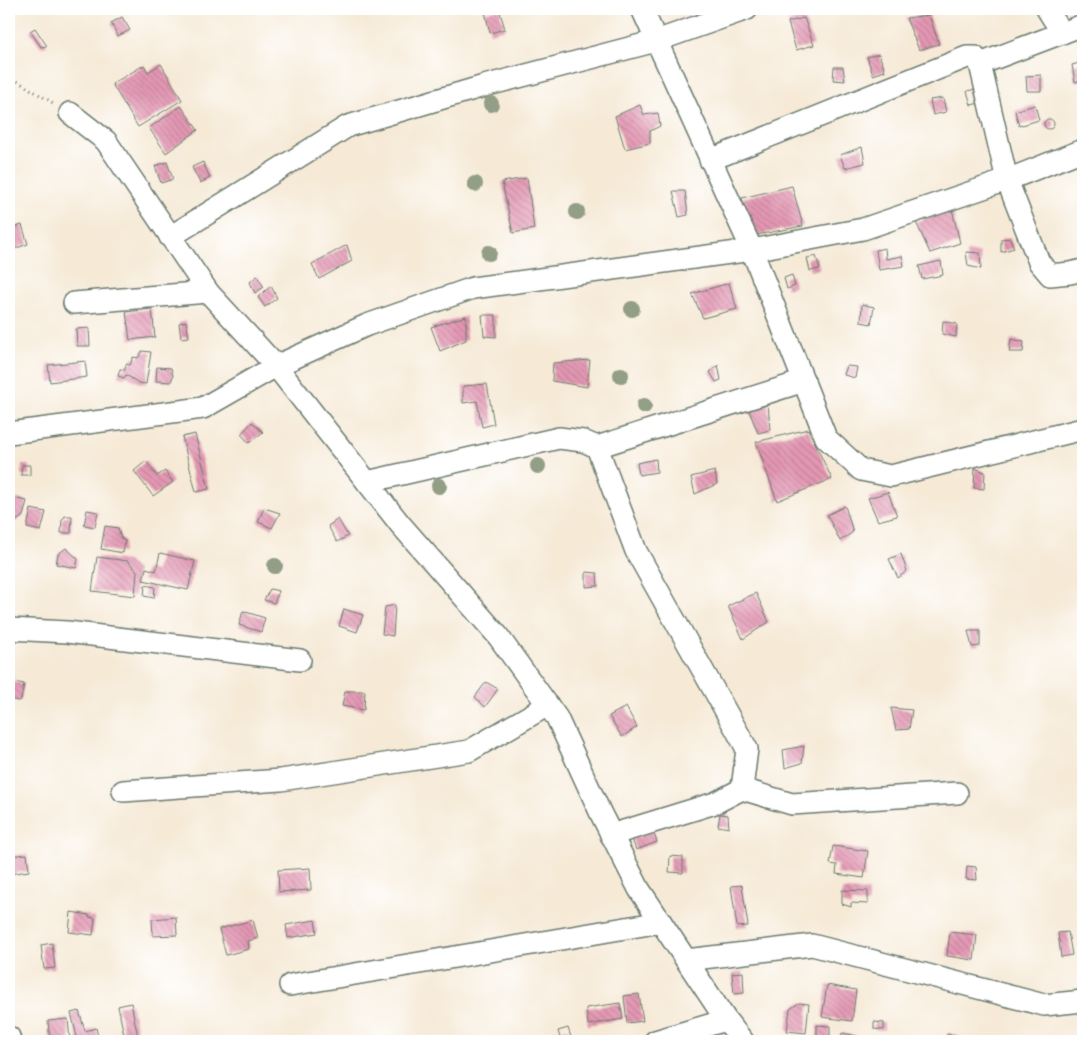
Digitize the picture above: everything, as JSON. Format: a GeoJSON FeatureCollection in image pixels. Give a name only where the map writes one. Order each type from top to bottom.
{"type":"FeatureCollection","features":[{"type":"Feature","properties":{"kind":"street"},"geometry":{"type":"LineString","coordinates":[[642,9],[752,250],[826,438],[861,470],[891,476],[1083,429]]}},
{"type":"Feature","properties":{"kind":"street"},"geometry":{"type":"LineString","coordinates":[[170,237],[348,126],[484,86],[656,41],[746,9]]}},
{"type":"Feature","properties":{"kind":"street"},"geometry":{"type":"LineString","coordinates":[[1047,9],[1062,33]]}},
{"type":"Feature","properties":{"kind":"street"},"geometry":{"type":"LineString","coordinates":[[980,64],[1083,26]]}},
{"type":"Feature","properties":{"kind":"street"},"geometry":{"type":"LineString","coordinates":[[710,160],[967,57],[975,57],[980,64],[1007,180],[1039,262],[1050,275],[1070,274],[1083,270]]}},
{"type":"Feature","properties":{"kind":"street"},"geometry":{"type":"LineString","coordinates":[[70,113],[106,141],[208,292],[276,366],[400,524],[498,636],[557,718],[611,835],[639,889],[726,1020],[743,1041]]}},
{"type":"Feature","properties":{"kind":"street"},"geometry":{"type":"LineString","coordinates":[[9,433],[203,408],[276,366],[366,325],[473,288],[752,250],[864,229],[1007,180],[1083,150]]}},
{"type":"Feature","properties":{"kind":"street"},"geometry":{"type":"LineString","coordinates":[[74,304],[208,292]]}},
{"type":"Feature","properties":{"kind":"street"},"geometry":{"type":"LineString","coordinates":[[367,482],[559,438],[583,441],[597,446],[804,381]]}},
{"type":"Feature","properties":{"kind":"street"},"geometry":{"type":"LineString","coordinates":[[597,446],[636,551],[747,750],[742,789]]}},
{"type":"Feature","properties":{"kind":"street"},"geometry":{"type":"LineString","coordinates":[[9,629],[67,632],[300,660]]}},
{"type":"Feature","properties":{"kind":"street"},"geometry":{"type":"LineString","coordinates":[[124,791],[281,780],[469,751],[548,705]]}},
{"type":"Feature","properties":{"kind":"street"},"geometry":{"type":"LineString","coordinates":[[611,835],[715,803],[742,789],[792,804],[957,793]]}},
{"type":"Feature","properties":{"kind":"street"},"geometry":{"type":"LineString","coordinates":[[290,985],[661,922]]}},
{"type":"Feature","properties":{"kind":"street"},"geometry":{"type":"LineString","coordinates":[[686,960],[812,944],[1044,1005],[1083,1000]]}},
{"type":"Feature","properties":{"kind":"street"},"geometry":{"type":"LineString","coordinates":[[655,1041],[726,1020]]}},
{"type":"Feature","properties":{"kind":"street"},"geometry":{"type":"LineString","coordinates":[[9,1037],[10,1041]]}},
{"type":"Feature","properties":{"kind":"path"},"geometry":{"type":"LineString","coordinates":[[9,76],[70,113]]}},
{"type":"Feature","properties":{"kind":"building"},"geometry":{"type":"Polygon","coordinates":[[[499,9],[505,29],[490,33],[485,12],[499,9]]]}},
{"type":"Feature","properties":{"kind":"building"},"geometry":{"type":"Polygon","coordinates":[[[929,15],[939,44],[919,50],[906,18],[929,15]]]}},
{"type":"Feature","properties":{"kind":"building"},"geometry":{"type":"Polygon","coordinates":[[[122,17],[130,30],[118,36],[111,23],[122,17]]]}},
{"type":"Feature","properties":{"kind":"building"},"geometry":{"type":"Polygon","coordinates":[[[804,18],[814,45],[796,50],[788,22],[804,18]]]}},
{"type":"Feature","properties":{"kind":"building"},"geometry":{"type":"Polygon","coordinates":[[[35,28],[47,46],[41,47],[30,31],[35,28]]]}},
{"type":"Feature","properties":{"kind":"building"},"geometry":{"type":"Polygon","coordinates":[[[879,54],[885,71],[873,75],[867,57],[879,54]]]}},
{"type":"Feature","properties":{"kind":"building"},"geometry":{"type":"Polygon","coordinates":[[[1083,62],[1083,80],[1075,82],[1072,65],[1083,62]]]}},
{"type":"Feature","properties":{"kind":"building"},"geometry":{"type":"Polygon","coordinates":[[[161,64],[182,100],[138,127],[112,84],[144,65],[148,72],[161,64]]]}},
{"type":"Feature","properties":{"kind":"building"},"geometry":{"type":"Polygon","coordinates":[[[834,67],[843,67],[845,81],[833,80],[834,67]]]}},
{"type":"Feature","properties":{"kind":"building"},"geometry":{"type":"Polygon","coordinates":[[[1041,75],[1041,91],[1027,91],[1026,76],[1041,75]]]}},
{"type":"Feature","properties":{"kind":"building"},"geometry":{"type":"Polygon","coordinates":[[[976,89],[980,103],[971,105],[967,91],[976,89]]]}},
{"type":"Feature","properties":{"kind":"building"},"geometry":{"type":"Polygon","coordinates":[[[943,98],[946,112],[933,115],[930,100],[943,98]]]}},
{"type":"Feature","properties":{"kind":"building"},"geometry":{"type":"Polygon","coordinates":[[[640,105],[644,115],[658,113],[660,126],[650,131],[650,143],[625,149],[615,116],[640,105]]]}},
{"type":"Feature","properties":{"kind":"building"},"geometry":{"type":"Polygon","coordinates":[[[1035,105],[1039,120],[1019,126],[1015,111],[1035,105]]]}},
{"type":"Feature","properties":{"kind":"building"},"geometry":{"type":"Polygon","coordinates":[[[181,106],[198,130],[166,153],[149,128],[181,106]]]}},
{"type":"Feature","properties":{"kind":"building"},"geometry":{"type":"Polygon","coordinates":[[[1047,119],[1051,119],[1054,124],[1053,128],[1047,129],[1044,126],[1044,122],[1047,119]]]}},
{"type":"Feature","properties":{"kind":"building"},"geometry":{"type":"Polygon","coordinates":[[[862,147],[865,163],[845,168],[840,155],[862,147]]]}},
{"type":"Feature","properties":{"kind":"building"},"geometry":{"type":"Polygon","coordinates":[[[167,162],[173,179],[161,183],[155,166],[167,162]]]}},
{"type":"Feature","properties":{"kind":"building"},"geometry":{"type":"Polygon","coordinates":[[[203,162],[210,178],[200,183],[192,167],[203,162]]]}},
{"type":"Feature","properties":{"kind":"building"},"geometry":{"type":"Polygon","coordinates":[[[527,178],[534,229],[513,233],[502,182],[527,178]]]}},
{"type":"Feature","properties":{"kind":"building"},"geometry":{"type":"Polygon","coordinates":[[[792,186],[803,226],[751,236],[742,198],[792,186]]]}},
{"type":"Feature","properties":{"kind":"building"},"geometry":{"type":"Polygon","coordinates":[[[673,191],[685,191],[688,215],[679,217],[673,191]]]}},
{"type":"Feature","properties":{"kind":"building"},"geometry":{"type":"Polygon","coordinates":[[[952,209],[960,243],[930,253],[916,222],[952,209]]]}},
{"type":"Feature","properties":{"kind":"building"},"geometry":{"type":"Polygon","coordinates":[[[22,225],[28,244],[11,250],[9,229],[22,225]]]}},
{"type":"Feature","properties":{"kind":"building"},"geometry":{"type":"Polygon","coordinates":[[[1010,238],[1014,248],[1001,252],[1001,239],[1010,238]]]}},
{"type":"Feature","properties":{"kind":"building"},"geometry":{"type":"Polygon","coordinates":[[[347,245],[352,261],[319,279],[312,264],[347,245]]]}},
{"type":"Feature","properties":{"kind":"building"},"geometry":{"type":"Polygon","coordinates":[[[885,248],[886,259],[902,256],[904,266],[879,270],[876,250],[885,248]]]}},
{"type":"Feature","properties":{"kind":"building"},"geometry":{"type":"Polygon","coordinates":[[[966,252],[980,253],[981,269],[968,266],[966,252]]]}},
{"type":"Feature","properties":{"kind":"building"},"geometry":{"type":"Polygon","coordinates":[[[816,256],[820,269],[810,271],[807,258],[816,256]]]}},
{"type":"Feature","properties":{"kind":"building"},"geometry":{"type":"Polygon","coordinates":[[[941,261],[943,275],[922,279],[919,266],[941,261]]]}},
{"type":"Feature","properties":{"kind":"building"},"geometry":{"type":"Polygon","coordinates":[[[792,275],[795,286],[787,289],[784,278],[792,275]]]}},
{"type":"Feature","properties":{"kind":"building"},"geometry":{"type":"Polygon","coordinates":[[[257,276],[264,287],[255,293],[250,282],[257,276]]]}},
{"type":"Feature","properties":{"kind":"building"},"geometry":{"type":"Polygon","coordinates":[[[729,283],[737,309],[703,318],[692,294],[729,283]]]}},
{"type":"Feature","properties":{"kind":"building"},"geometry":{"type":"Polygon","coordinates":[[[271,286],[277,298],[265,307],[258,297],[271,286]]]}},
{"type":"Feature","properties":{"kind":"building"},"geometry":{"type":"Polygon","coordinates":[[[862,304],[874,307],[871,324],[861,322],[862,304]]]}},
{"type":"Feature","properties":{"kind":"building"},"geometry":{"type":"Polygon","coordinates":[[[152,309],[155,337],[130,340],[126,312],[152,309]]]}},
{"type":"Feature","properties":{"kind":"building"},"geometry":{"type":"Polygon","coordinates":[[[482,315],[496,315],[496,337],[484,336],[482,315]]]}},
{"type":"Feature","properties":{"kind":"building"},"geometry":{"type":"Polygon","coordinates":[[[466,316],[466,340],[440,351],[431,327],[466,316]]]}},
{"type":"Feature","properties":{"kind":"building"},"geometry":{"type":"Polygon","coordinates":[[[186,321],[189,337],[181,338],[179,323],[186,321]]]}},
{"type":"Feature","properties":{"kind":"building"},"geometry":{"type":"Polygon","coordinates":[[[943,321],[957,324],[956,337],[942,334],[943,321]]]}},
{"type":"Feature","properties":{"kind":"building"},"geometry":{"type":"Polygon","coordinates":[[[89,328],[90,346],[77,346],[76,329],[89,328]]]}},
{"type":"Feature","properties":{"kind":"building"},"geometry":{"type":"Polygon","coordinates":[[[1011,339],[1024,342],[1023,352],[1009,352],[1011,339]]]}},
{"type":"Feature","properties":{"kind":"building"},"geometry":{"type":"Polygon","coordinates":[[[142,351],[151,352],[146,384],[139,383],[126,375],[124,378],[118,376],[120,369],[125,370],[126,364],[130,365],[133,357],[138,358],[142,351]]]}},
{"type":"Feature","properties":{"kind":"building"},"geometry":{"type":"Polygon","coordinates":[[[590,360],[587,387],[552,381],[553,363],[590,360]]]}},
{"type":"Feature","properties":{"kind":"building"},"geometry":{"type":"Polygon","coordinates":[[[85,361],[87,377],[50,382],[48,365],[85,361]]]}},
{"type":"Feature","properties":{"kind":"building"},"geometry":{"type":"Polygon","coordinates":[[[718,365],[721,380],[716,382],[710,372],[718,365]]]}},
{"type":"Feature","properties":{"kind":"building"},"geometry":{"type":"Polygon","coordinates":[[[847,366],[857,367],[855,378],[844,375],[847,366]]]}},
{"type":"Feature","properties":{"kind":"building"},"geometry":{"type":"Polygon","coordinates":[[[157,367],[171,368],[173,376],[171,382],[156,381],[157,367]]]}},
{"type":"Feature","properties":{"kind":"building"},"geometry":{"type":"Polygon","coordinates":[[[487,384],[494,424],[482,427],[477,401],[463,403],[463,386],[487,384]]]}},
{"type":"Feature","properties":{"kind":"building"},"geometry":{"type":"Polygon","coordinates":[[[768,402],[770,430],[758,433],[748,408],[768,402]]]}},
{"type":"Feature","properties":{"kind":"building"},"geometry":{"type":"Polygon","coordinates":[[[252,422],[263,432],[249,443],[241,434],[252,422]]]}},
{"type":"Feature","properties":{"kind":"building"},"geometry":{"type":"Polygon","coordinates":[[[808,429],[832,479],[777,501],[756,442],[808,429]]]}},
{"type":"Feature","properties":{"kind":"building"},"geometry":{"type":"Polygon","coordinates":[[[195,434],[209,489],[196,492],[182,437],[195,434]]]}},
{"type":"Feature","properties":{"kind":"building"},"geometry":{"type":"Polygon","coordinates":[[[656,459],[657,472],[639,475],[637,463],[656,459]]]}},
{"type":"Feature","properties":{"kind":"building"},"geometry":{"type":"Polygon","coordinates":[[[146,461],[157,476],[165,471],[173,482],[153,496],[134,471],[146,461]]]}},
{"type":"Feature","properties":{"kind":"building"},"geometry":{"type":"Polygon","coordinates":[[[22,465],[30,465],[30,475],[21,475],[22,465]]]}},
{"type":"Feature","properties":{"kind":"building"},"geometry":{"type":"Polygon","coordinates":[[[975,468],[985,472],[984,489],[974,488],[975,468]]]}},
{"type":"Feature","properties":{"kind":"building"},"geometry":{"type":"Polygon","coordinates":[[[715,471],[717,484],[695,494],[691,477],[715,471]]]}},
{"type":"Feature","properties":{"kind":"building"},"geometry":{"type":"Polygon","coordinates":[[[888,492],[897,516],[878,521],[868,498],[888,492]]]}},
{"type":"Feature","properties":{"kind":"building"},"geometry":{"type":"Polygon","coordinates":[[[9,497],[27,501],[23,516],[15,522],[9,521],[9,497]]]}},
{"type":"Feature","properties":{"kind":"building"},"geometry":{"type":"Polygon","coordinates":[[[845,506],[853,532],[840,541],[827,515],[845,506]]]}},
{"type":"Feature","properties":{"kind":"building"},"geometry":{"type":"Polygon","coordinates":[[[264,508],[280,513],[272,528],[258,522],[264,508]]]}},
{"type":"Feature","properties":{"kind":"building"},"geometry":{"type":"Polygon","coordinates":[[[31,509],[46,512],[41,531],[27,528],[31,509]]]}},
{"type":"Feature","properties":{"kind":"building"},"geometry":{"type":"Polygon","coordinates":[[[87,510],[98,512],[95,527],[84,525],[87,510]]]}},
{"type":"Feature","properties":{"kind":"building"},"geometry":{"type":"Polygon","coordinates":[[[65,516],[72,516],[71,533],[61,533],[62,520],[65,516]]]}},
{"type":"Feature","properties":{"kind":"building"},"geometry":{"type":"Polygon","coordinates":[[[338,519],[348,536],[337,542],[328,526],[338,519]]]}},
{"type":"Feature","properties":{"kind":"building"},"geometry":{"type":"Polygon","coordinates":[[[105,526],[118,528],[121,538],[125,541],[123,553],[101,549],[105,526]]]}},
{"type":"Feature","properties":{"kind":"building"},"geometry":{"type":"Polygon","coordinates":[[[66,548],[78,559],[76,568],[56,564],[58,554],[66,548]]]}},
{"type":"Feature","properties":{"kind":"building"},"geometry":{"type":"Polygon","coordinates":[[[160,553],[195,561],[188,590],[143,580],[146,568],[156,571],[160,553]]]}},
{"type":"Feature","properties":{"kind":"building"},"geometry":{"type":"Polygon","coordinates":[[[901,554],[907,571],[898,578],[889,559],[901,554]]]}},
{"type":"Feature","properties":{"kind":"building"},"geometry":{"type":"Polygon","coordinates":[[[97,557],[128,561],[137,571],[135,596],[92,591],[97,557]]]}},
{"type":"Feature","properties":{"kind":"building"},"geometry":{"type":"Polygon","coordinates":[[[586,572],[597,573],[598,586],[586,587],[586,572]]]}},
{"type":"Feature","properties":{"kind":"building"},"geometry":{"type":"Polygon","coordinates":[[[145,585],[155,587],[154,598],[144,596],[145,585]]]}},
{"type":"Feature","properties":{"kind":"building"},"geometry":{"type":"Polygon","coordinates":[[[270,589],[279,591],[274,603],[264,600],[270,589]]]}},
{"type":"Feature","properties":{"kind":"building"},"geometry":{"type":"Polygon","coordinates":[[[756,593],[769,622],[743,639],[728,606],[756,593]]]}},
{"type":"Feature","properties":{"kind":"building"},"geometry":{"type":"Polygon","coordinates":[[[395,605],[393,636],[382,634],[385,607],[395,605]]]}},
{"type":"Feature","properties":{"kind":"building"},"geometry":{"type":"Polygon","coordinates":[[[344,609],[363,615],[357,632],[339,626],[344,609]]]}},
{"type":"Feature","properties":{"kind":"building"},"geometry":{"type":"Polygon","coordinates":[[[243,611],[265,618],[261,632],[239,625],[243,611]]]}},
{"type":"Feature","properties":{"kind":"building"},"geometry":{"type":"Polygon","coordinates":[[[968,631],[980,631],[980,646],[972,647],[968,631]]]}},
{"type":"Feature","properties":{"kind":"building"},"geometry":{"type":"Polygon","coordinates":[[[9,681],[24,684],[21,700],[9,699],[9,681]]]}},
{"type":"Feature","properties":{"kind":"building"},"geometry":{"type":"Polygon","coordinates":[[[486,682],[498,689],[485,707],[475,697],[486,682]]]}},
{"type":"Feature","properties":{"kind":"building"},"geometry":{"type":"Polygon","coordinates":[[[345,691],[365,691],[364,710],[342,706],[345,691]]]}},
{"type":"Feature","properties":{"kind":"building"},"geometry":{"type":"Polygon","coordinates":[[[626,707],[637,727],[622,737],[609,716],[626,707]]]}},
{"type":"Feature","properties":{"kind":"building"},"geometry":{"type":"Polygon","coordinates":[[[891,708],[912,710],[909,729],[896,730],[891,708]]]}},
{"type":"Feature","properties":{"kind":"building"},"geometry":{"type":"Polygon","coordinates":[[[804,746],[802,763],[785,768],[783,750],[804,746]]]}},
{"type":"Feature","properties":{"kind":"building"},"geometry":{"type":"Polygon","coordinates":[[[720,814],[728,815],[729,828],[718,826],[720,814]]]}},
{"type":"Feature","properties":{"kind":"building"},"geometry":{"type":"Polygon","coordinates":[[[653,831],[657,842],[636,850],[632,839],[653,831]]]}},
{"type":"Feature","properties":{"kind":"building"},"geometry":{"type":"Polygon","coordinates":[[[833,846],[868,851],[864,878],[836,874],[837,865],[830,864],[833,846]]]}},
{"type":"Feature","properties":{"kind":"building"},"geometry":{"type":"Polygon","coordinates":[[[27,854],[29,871],[9,874],[9,856],[27,854]]]}},
{"type":"Feature","properties":{"kind":"building"},"geometry":{"type":"Polygon","coordinates":[[[670,856],[683,857],[683,873],[669,872],[670,856]]]}},
{"type":"Feature","properties":{"kind":"building"},"geometry":{"type":"Polygon","coordinates":[[[967,866],[976,867],[977,880],[966,879],[967,866]]]}},
{"type":"Feature","properties":{"kind":"building"},"geometry":{"type":"Polygon","coordinates":[[[310,868],[311,890],[279,892],[278,870],[310,868]]]}},
{"type":"Feature","properties":{"kind":"building"},"geometry":{"type":"Polygon","coordinates":[[[742,885],[748,926],[737,927],[731,886],[742,885]]]}},
{"type":"Feature","properties":{"kind":"building"},"geometry":{"type":"Polygon","coordinates":[[[842,890],[868,891],[868,904],[851,903],[851,907],[842,904],[842,890]]]}},
{"type":"Feature","properties":{"kind":"building"},"geometry":{"type":"Polygon","coordinates":[[[71,912],[95,918],[93,935],[69,932],[71,912]]]}},
{"type":"Feature","properties":{"kind":"building"},"geometry":{"type":"Polygon","coordinates":[[[176,917],[177,935],[153,936],[152,919],[176,917]]]}},
{"type":"Feature","properties":{"kind":"building"},"geometry":{"type":"Polygon","coordinates":[[[253,920],[258,938],[248,941],[249,949],[226,955],[219,929],[253,920]]]}},
{"type":"Feature","properties":{"kind":"building"},"geometry":{"type":"Polygon","coordinates":[[[315,920],[317,933],[288,938],[286,925],[315,920]]]}},
{"type":"Feature","properties":{"kind":"building"},"geometry":{"type":"Polygon","coordinates":[[[950,932],[977,935],[974,960],[947,956],[950,932]]]}},
{"type":"Feature","properties":{"kind":"building"},"geometry":{"type":"Polygon","coordinates":[[[1068,932],[1072,955],[1061,957],[1058,933],[1068,932]]]}},
{"type":"Feature","properties":{"kind":"building"},"geometry":{"type":"Polygon","coordinates":[[[52,943],[55,968],[44,969],[41,945],[52,943]]]}},
{"type":"Feature","properties":{"kind":"building"},"geometry":{"type":"Polygon","coordinates":[[[743,972],[744,993],[734,994],[732,973],[743,972]]]}},
{"type":"Feature","properties":{"kind":"building"},"geometry":{"type":"Polygon","coordinates":[[[827,985],[856,990],[852,1021],[822,1017],[827,985]]]}},
{"type":"Feature","properties":{"kind":"building"},"geometry":{"type":"Polygon","coordinates":[[[639,994],[643,1021],[627,1023],[624,996],[639,994]]]}},
{"type":"Feature","properties":{"kind":"building"},"geometry":{"type":"Polygon","coordinates":[[[131,1003],[138,1037],[125,1040],[118,1006],[131,1003]]]}},
{"type":"Feature","properties":{"kind":"building"},"geometry":{"type":"Polygon","coordinates":[[[620,1003],[623,1019],[588,1025],[586,1008],[620,1003]]]}},
{"type":"Feature","properties":{"kind":"building"},"geometry":{"type":"Polygon","coordinates":[[[799,1003],[809,1004],[806,1033],[787,1031],[790,1009],[799,1003]]]}},
{"type":"Feature","properties":{"kind":"building"},"geometry":{"type":"Polygon","coordinates":[[[79,1011],[85,1031],[96,1028],[99,1041],[78,1041],[71,1013],[79,1011]]]}},
{"type":"Feature","properties":{"kind":"building"},"geometry":{"type":"Polygon","coordinates":[[[68,1019],[70,1041],[50,1041],[48,1021],[68,1019]]]}},
{"type":"Feature","properties":{"kind":"building"},"geometry":{"type":"Polygon","coordinates":[[[874,1022],[884,1023],[884,1030],[874,1029],[874,1022]]]}},
{"type":"Feature","properties":{"kind":"building"},"geometry":{"type":"Polygon","coordinates":[[[817,1025],[830,1026],[830,1041],[817,1041],[817,1025]]]}},
{"type":"Feature","properties":{"kind":"building"},"geometry":{"type":"Polygon","coordinates":[[[568,1028],[571,1037],[561,1041],[558,1031],[568,1028]]]}},
{"type":"Feature","properties":{"kind":"building"},"geometry":{"type":"Polygon","coordinates":[[[842,1033],[857,1036],[857,1041],[840,1041],[842,1033]]]}},
{"type":"Feature","properties":{"kind":"building"},"geometry":{"type":"Polygon","coordinates":[[[947,1034],[957,1035],[957,1041],[946,1041],[947,1034]]]}}]}
